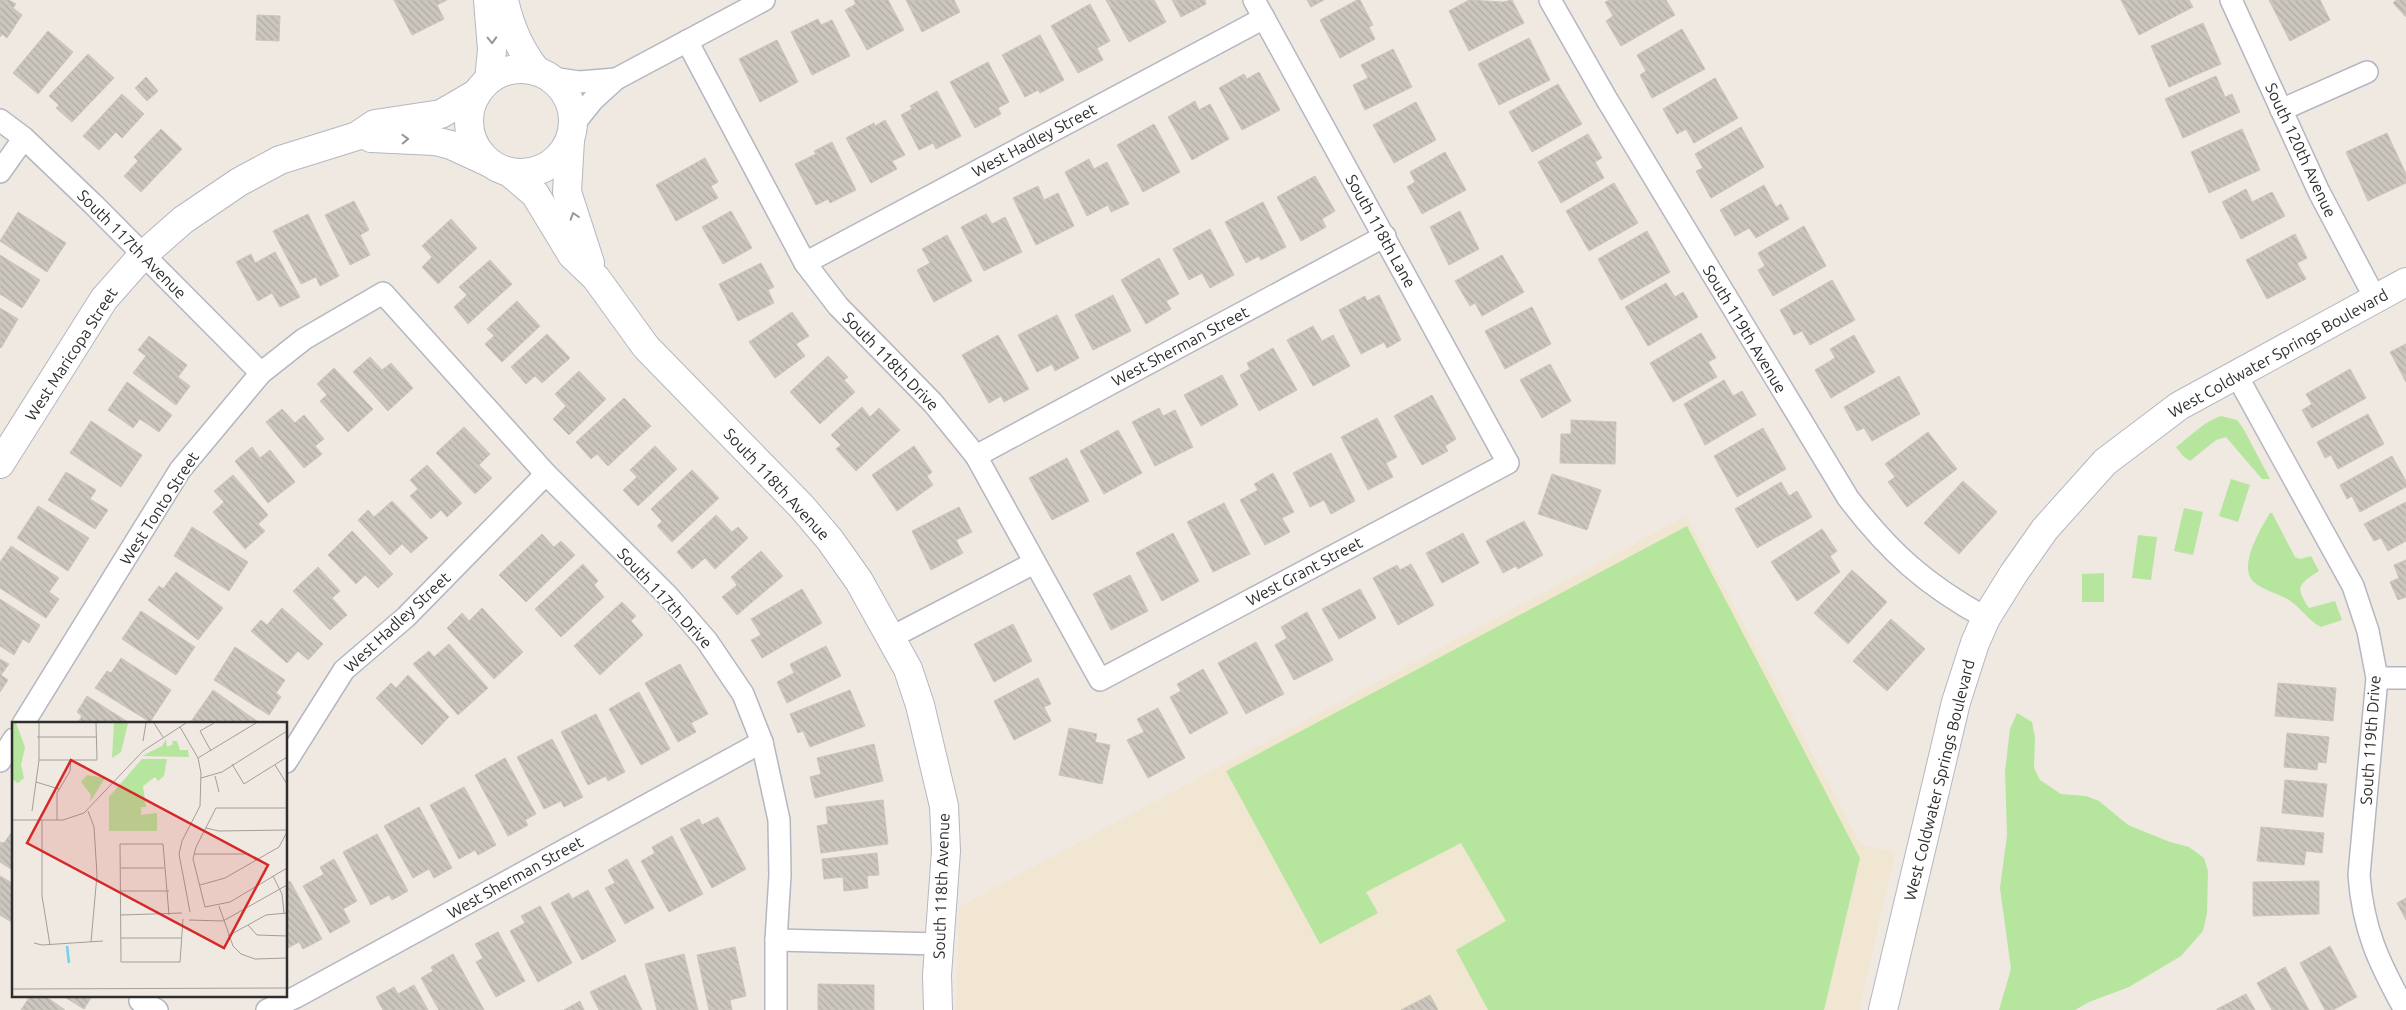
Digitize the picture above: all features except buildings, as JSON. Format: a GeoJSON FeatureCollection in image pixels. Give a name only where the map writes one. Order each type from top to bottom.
{"type":"FeatureCollection","features":[{"type":"Feature","properties":{"kind":"street"},"geometry":{"type":"LineString","coordinates":[[488,0],[492,50],[483,86],[471,108],[469,124],[472,139],[480,153],[500,168],[524,173],[539,170],[552,163],[563,152],[572,132],[593,100],[616,79],[764,0]]}},
{"type":"Feature","properties":{"kind":"street"},"geometry":{"type":"LineString","coordinates":[[504,0],[516,40],[544,74],[564,90],[572,107],[572,132]]}},
{"type":"Feature","properties":{"kind":"street","name":"South 119th Avenue"},"geometry":{"type":"LineString","coordinates":[[1550,0],[1606,98],[1848,498],[1872,529],[1904,563],[1954,601],[1986,618]]}},
{"type":"Feature","properties":{"kind":"street","name":"South 120th Avenue"},"geometry":{"type":"LineString","coordinates":[[2231,0],[2319,192],[2375,298]]}},
{"type":"Feature","properties":{"kind":"street","name":"South 118th Lane"},"geometry":{"type":"LineString","coordinates":[[1259,9],[1508,463]]}},
{"type":"Feature","properties":{"kind":"street","name":"West Hadley Street"},"geometry":{"type":"LineString","coordinates":[[805,262],[1259,9]]}},
{"type":"Feature","properties":{"kind":"street","name":"South 118th Drive"},"geometry":{"type":"LineString","coordinates":[[687,40],[805,262],[838,306],[934,403],[976,456],[1100,680]]}},
{"type":"Feature","properties":{"kind":"street"},"geometry":{"type":"LineString","coordinates":[[483,86],[503,72],[520,68],[580,82],[616,79]]}},
{"type":"Feature","properties":{"kind":"street"},"geometry":{"type":"LineString","coordinates":[[2281,110],[2368,72]]}},
{"type":"Feature","properties":{"kind":"street","name":"West Maricopa Street"},"geometry":{"type":"LineString","coordinates":[[0,464],[104,299],[142,256],[183,220],[239,182],[280,160],[357,136],[375,124],[441,114],[483,86]]}},
{"type":"Feature","properties":{"kind":"street","name":"South 117th Avenue"},"geometry":{"type":"LineString","coordinates":[[0,120],[24,138],[261,373]]}},
{"type":"Feature","properties":{"kind":"street","name":"South 118th Avenue"},"geometry":{"type":"LineString","coordinates":[[572,132],[567,192],[596,278]]}},
{"type":"Feature","properties":{"kind":"street","name":"West Maricopa Street"},"geometry":{"type":"LineString","coordinates":[[357,136],[378,140],[414,138],[435,141],[451,145],[500,168]]}},
{"type":"Feature","properties":{"kind":"street"},"geometry":{"type":"LineString","coordinates":[[0,172],[24,138]]}},
{"type":"Feature","properties":{"kind":"street","name":"South 118th Avenue"},"geometry":{"type":"LineString","coordinates":[[500,168],[535,194],[572,255],[596,278],[646,347],[802,507],[830,540],[859,581],[892,637],[908,669],[920,705],[944,806],[946,852],[939,944],[938,1010]]}},
{"type":"Feature","properties":{"kind":"street","name":"West Sherman Street"},"geometry":{"type":"LineString","coordinates":[[976,456],[1384,236]]}},
{"type":"Feature","properties":{"kind":"street","name":"West Coldwater Springs Boulevard"},"geometry":{"type":"LineString","coordinates":[[1883,1010],[1956,702],[1975,642],[1986,618],[2014,573],[2046,529],[2105,462],[2179,406],[2406,282]]}},
{"type":"Feature","properties":{"kind":"street","name":"West Tonto Street"},"geometry":{"type":"LineString","coordinates":[[24,722],[180,470],[261,373],[304,339],[383,292]]}},
{"type":"Feature","properties":{"kind":"street","name":"South 117th Drive"},"geometry":{"type":"LineString","coordinates":[[383,292],[546,474],[668,596],[708,641],[743,694],[762,742],[779,820],[780,875],[776,940],[776,1010]]}},
{"type":"Feature","properties":{"kind":"street","name":"South 119th Drive"},"geometry":{"type":"LineString","coordinates":[[2236,374],[2353,586],[2368,631],[2377,678],[2359,875],[2361,906],[2368,934],[2384,972],[2405,1010]]}},
{"type":"Feature","properties":{"kind":"street","name":"West Grant Street"},"geometry":{"type":"LineString","coordinates":[[1100,680],[1508,463]]}},
{"type":"Feature","properties":{"kind":"street","name":"West Hadley Street"},"geometry":{"type":"LineString","coordinates":[[288,759],[344,670],[406,617],[546,474]]}},
{"type":"Feature","properties":{"kind":"street"},"geometry":{"type":"LineString","coordinates":[[892,637],[1034,563]]}},
{"type":"Feature","properties":{"kind":"street"},"geometry":{"type":"LineString","coordinates":[[2377,678],[2406,678]]}},
{"type":"Feature","properties":{"kind":"street"},"geometry":{"type":"LineString","coordinates":[[0,761],[12,742]]}},
{"type":"Feature","properties":{"kind":"street","name":"West Sherman Street"},"geometry":{"type":"LineString","coordinates":[[267,1010],[296,997],[762,742]]}},
{"type":"Feature","properties":{"kind":"street"},"geometry":{"type":"LineString","coordinates":[[776,940],[939,944]]}},
{"type":"Feature","properties":{"kind":"shaded area"},"geometry":{"type":"Polygon","coordinates":[[[1686,516],[1861,845],[1895,852],[1859,1010],[956,1010],[959,907],[1686,516]]]}},
{"type":"Feature","properties":{"kind":"green space"},"geometry":{"type":"Polygon","coordinates":[[[2221,416],[2237,420],[2270,479],[2262,479],[2226,437],[2216,440],[2190,461],[2176,447],[2203,426],[2221,416]]]}},
{"type":"Feature","properties":{"kind":"green space"},"geometry":{"type":"Polygon","coordinates":[[[2231,479],[2250,485],[2238,522],[2219,516],[2231,479]]]}},
{"type":"Feature","properties":{"kind":"green space"},"geometry":{"type":"Polygon","coordinates":[[[2184,508],[2203,512],[2193,555],[2174,551],[2184,508]]]}},
{"type":"Feature","properties":{"kind":"green space"},"geometry":{"type":"Polygon","coordinates":[[[2270,513],[2272,513],[2295,557],[2300,559],[2311,556],[2319,571],[2307,579],[2301,586],[2300,590],[2309,608],[2335,601],[2342,620],[2321,627],[2289,600],[2259,586],[2250,577],[2248,568],[2252,548],[2270,513]]]}},
{"type":"Feature","properties":{"kind":"green space"},"geometry":{"type":"Polygon","coordinates":[[[1687,526],[1860,858],[1824,1010],[1488,1010],[1456,950],[1506,921],[1461,843],[1366,892],[1378,913],[1320,944],[1226,771],[1687,526]]]}},
{"type":"Feature","properties":{"kind":"green space"},"geometry":{"type":"Polygon","coordinates":[[[2138,535],[2157,537],[2151,580],[2132,578],[2138,535]]]}},
{"type":"Feature","properties":{"kind":"green space"},"geometry":{"type":"Polygon","coordinates":[[[2104,573],[2104,602],[2082,602],[2082,574],[2104,573]]]}},
{"type":"Feature","properties":{"kind":"green space"},"geometry":{"type":"Polygon","coordinates":[[[2017,713],[2032,722],[2035,738],[2034,768],[2040,780],[2061,794],[2086,796],[2099,801],[2128,825],[2170,842],[2189,847],[2204,858],[2208,871],[2207,913],[2203,931],[2181,956],[2129,987],[2089,1002],[2075,1010],[1999,1010],[2011,969],[2000,888],[2007,835],[2005,772],[2010,729],[2017,713]]]}}]}
